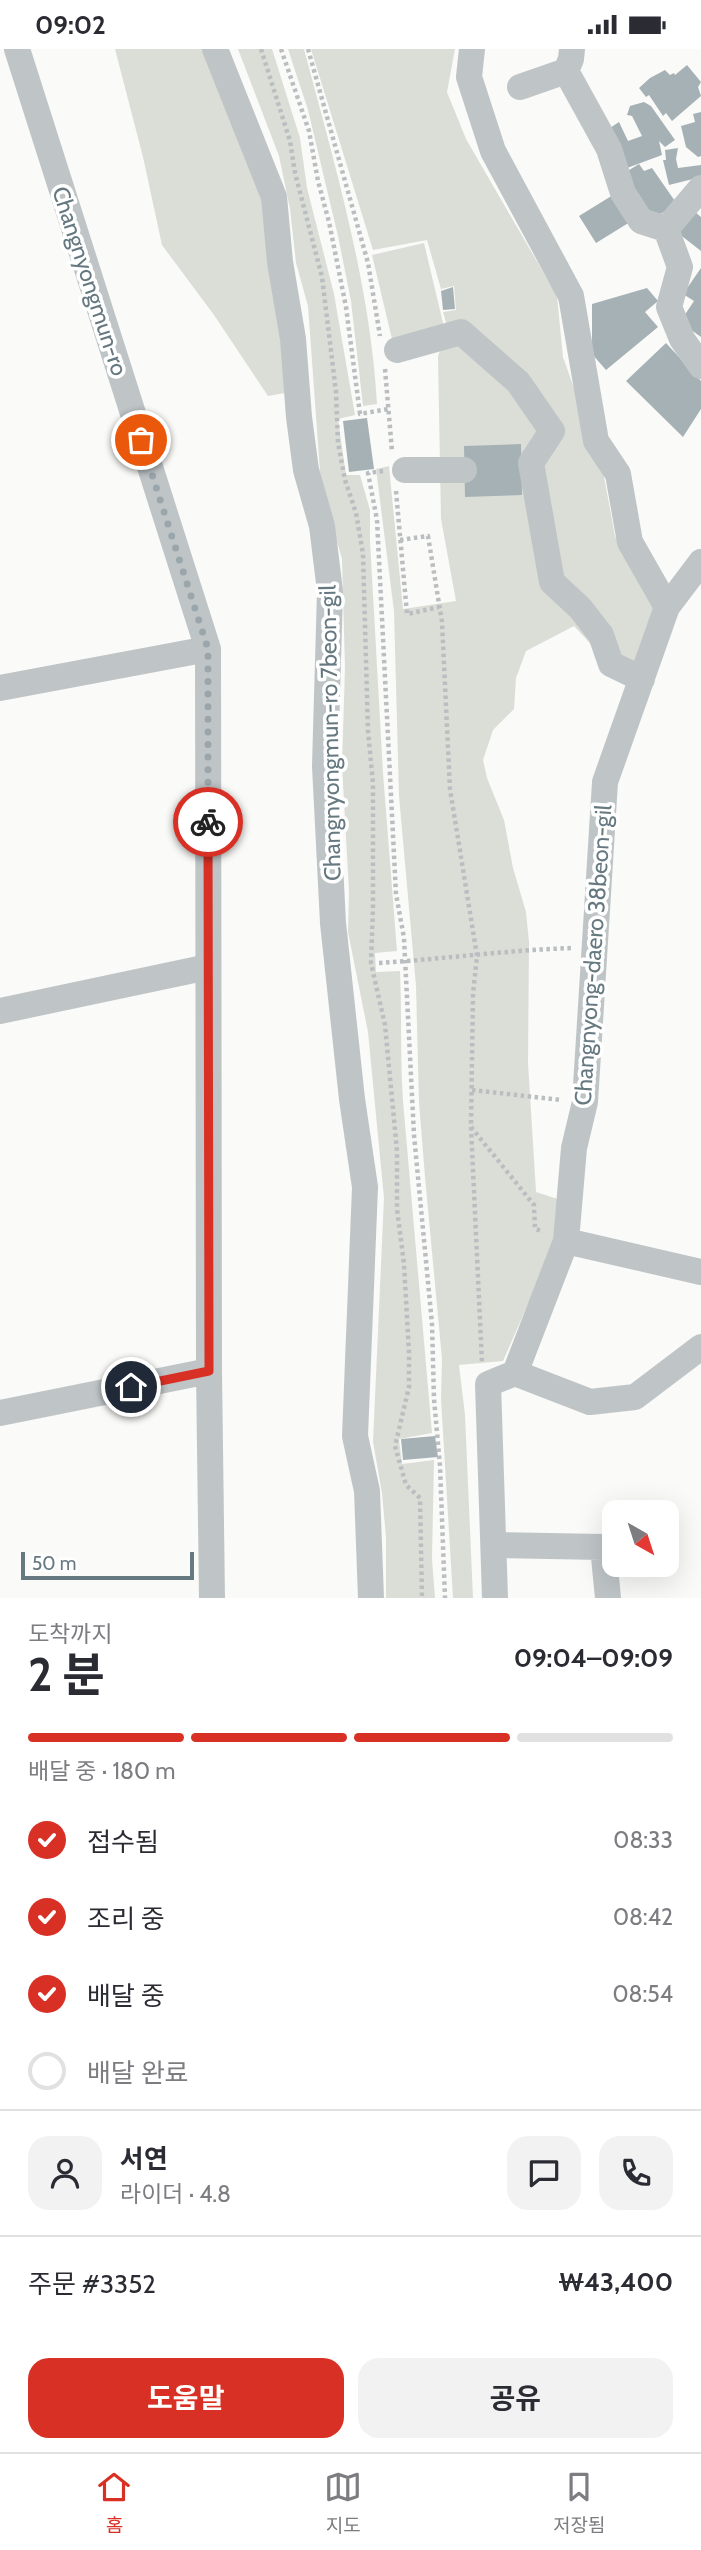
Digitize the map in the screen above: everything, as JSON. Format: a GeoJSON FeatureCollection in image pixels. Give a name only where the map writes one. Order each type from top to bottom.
{"type":"FeatureCollection","features":[{"type":"Feature","properties":{"kind":"street","name":"Changnyongmun-ro"},"geometry":{"type":"LineString","coordinates":[[17,49],[208,649],[212,1598]]}},
{"type":"Feature","properties":{"kind":"street","name":"Changnyongmun-ro 7beon-gil"},"geometry":{"type":"LineString","coordinates":[[215,49],[274,197],[280,262],[293,339],[306,470],[322,526],[330,591],[325,766],[333,923],[352,1099],[365,1187],[355,1436],[367,1491],[371,1598]]}},
{"type":"Feature","properties":{"kind":"street"},"geometry":{"type":"LineString","coordinates":[[472,49],[469,77],[494,152],[571,296],[596,441],[618,474],[630,542],[667,607]]}},
{"type":"Feature","properties":{"kind":"street"},"geometry":{"type":"LineString","coordinates":[[520,87],[569,60],[609,149],[623,193],[641,221],[666,229]]}},
{"type":"Feature","properties":{"kind":"street"},"geometry":{"type":"LineString","coordinates":[[666,229],[701,188]]}},
{"type":"Feature","properties":{"kind":"street"},"geometry":{"type":"LineString","coordinates":[[666,229],[680,267],[668,307],[682,339],[701,366]]}},
{"type":"Feature","properties":{"kind":"street"},"geometry":{"type":"LineString","coordinates":[[388,354],[461,332],[518,383],[552,431],[531,463],[552,582],[580,608],[601,635],[611,664],[642,679]]}},
{"type":"Feature","properties":{"kind":"street"},"geometry":{"type":"LineString","coordinates":[[398,471],[464,470]]}},
{"type":"Feature","properties":{"kind":"street","name":"Changnyong-daero 38beon-gil"},"geometry":{"type":"LineString","coordinates":[[515,1373],[566,1241],[573,1148],[586,1102],[605,782],[667,607],[701,562]]}},
{"type":"Feature","properties":{"kind":"street"},"geometry":{"type":"LineString","coordinates":[[0,688],[208,649]]}},
{"type":"Feature","properties":{"kind":"street"},"geometry":{"type":"LineString","coordinates":[[0,1011],[208,967]]}},
{"type":"Feature","properties":{"kind":"street"},"geometry":{"type":"LineString","coordinates":[[566,1241],[701,1272]]}},
{"type":"Feature","properties":{"kind":"street"},"geometry":{"type":"LineString","coordinates":[[495,1598],[488,1384],[515,1373],[590,1402],[635,1397],[701,1347]]}},
{"type":"Feature","properties":{"kind":"street"},"geometry":{"type":"LineString","coordinates":[[0,1413],[209,1371]]}},
{"type":"Feature","properties":{"kind":"street"},"geometry":{"type":"LineString","coordinates":[[494,1545],[603,1547],[608,1598]]}},
{"type":"Feature","properties":{"kind":"path"},"geometry":{"type":"LineString","coordinates":[[261,49],[290,141],[295,173],[322,277],[336,392],[338,443],[345,480],[356,513],[363,554],[368,731],[373,784],[371,963],[385,1025],[397,1151],[397,1209],[404,1264],[409,1352],[409,1387],[395,1446],[405,1485],[419,1498],[422,1598]]}},
{"type":"Feature","properties":{"kind":"path"},"geometry":{"type":"LineString","coordinates":[[281,49],[309,131],[335,248],[360,414],[388,409]]}},
{"type":"Feature","properties":{"kind":"path"},"geometry":{"type":"LineString","coordinates":[[308,49],[368,263],[388,354],[388,409],[398,471],[400,540],[407,614],[439,607]]}},
{"type":"Feature","properties":{"kind":"path"},"geometry":{"type":"LineString","coordinates":[[368,473],[377,520],[396,894],[404,938],[414,1135],[432,1324],[444,1598]]}},
{"type":"Feature","properties":{"kind":"path"},"geometry":{"type":"LineString","coordinates":[[400,540],[428,536],[439,607],[450,789],[477,956],[473,994],[471,1127],[481,1360],[488,1384]]}},
{"type":"Feature","properties":{"kind":"path"},"geometry":{"type":"LineString","coordinates":[[379,963],[477,956],[528,949],[595,947]]}},
{"type":"Feature","properties":{"kind":"path"},"geometry":{"type":"LineString","coordinates":[[472,1090],[586,1102]]}},
{"type":"Feature","properties":{"kind":"path"},"geometry":{"type":"LineString","coordinates":[[471,1127],[534,1205],[535,1229]]}},
{"type":"Feature","properties":{"kind":"shaded area"},"geometry":{"type":"Polygon","coordinates":[[[115,49],[210,49],[270,203],[291,392],[268,396],[214,315],[162,245],[115,49]]]}},
{"type":"Feature","properties":{"kind":"shaded area"},"geometry":{"type":"Polygon","coordinates":[[[238,49],[272,49],[300,138],[307,188],[334,294],[355,415],[338,419],[346,475],[360,475],[370,510],[383,773],[397,951],[375,953],[376,972],[400,971],[403,1101],[432,1433],[399,1439],[402,1464],[434,1460],[432,1559],[435,1598],[386,1598],[386,1537],[373,1442],[384,1198],[368,1032],[348,932],[349,891],[342,766],[345,668],[342,559],[321,485],[308,306],[296,263],[290,209],[279,156],[238,49]]]}},
{"type":"Feature","properties":{"kind":"shaded area"},"geometry":{"type":"Polygon","coordinates":[[[288,49],[304,49],[339,181],[367,314],[377,404],[363,406],[351,301],[338,236],[308,110],[288,49]]]}},
{"type":"Feature","properties":{"kind":"shaded area"},"geometry":{"type":"Polygon","coordinates":[[[311,49],[455,49],[447,92],[466,139],[557,296],[563,357],[603,471],[615,536],[656,607],[638,670],[599,653],[574,626],[526,651],[516,678],[514,709],[493,730],[483,760],[487,778],[504,820],[513,868],[526,912],[529,942],[528,1063],[536,1192],[564,1201],[553,1247],[503,1361],[459,1365],[465,1415],[473,1598],[453,1598],[441,1399],[442,1359],[419,1102],[416,986],[399,796],[394,611],[376,469],[389,466],[403,609],[456,601],[441,519],[438,356],[448,330],[443,312],[456,310],[454,286],[441,289],[427,240],[373,250],[311,49]]]}},
{"type":"Feature","properties":{"kind":"shaded area"},"geometry":{"type":"Polygon","coordinates":[[[424,243],[444,327],[392,339],[372,255],[424,243]]]}},
{"type":"Feature","properties":{"kind":"building"},"geometry":{"type":"Polygon","coordinates":[[[687,65],[701,82],[698,87],[701,96],[672,121],[666,113],[663,116],[649,95],[646,97],[639,88],[665,70],[670,75],[675,75],[687,65]]]}},
{"type":"Feature","properties":{"kind":"building"},"geometry":{"type":"Polygon","coordinates":[[[644,102],[651,106],[675,140],[665,147],[659,141],[662,155],[619,171],[604,132],[619,122],[628,141],[642,136],[632,116],[627,115],[630,106],[644,102]]]}},
{"type":"Feature","properties":{"kind":"building"},"geometry":{"type":"Polygon","coordinates":[[[701,112],[701,156],[698,157],[686,147],[681,126],[695,122],[693,114],[701,112]]]}},
{"type":"Feature","properties":{"kind":"building"},"geometry":{"type":"Polygon","coordinates":[[[678,148],[678,168],[701,165],[701,177],[669,185],[663,160],[666,160],[665,150],[678,148]]]}},
{"type":"Feature","properties":{"kind":"building"},"geometry":{"type":"Polygon","coordinates":[[[639,164],[644,171],[652,168],[677,204],[652,219],[621,175],[639,164]]]}},
{"type":"Feature","properties":{"kind":"building"},"geometry":{"type":"Polygon","coordinates":[[[613,195],[630,222],[596,243],[579,216],[613,195]]]}},
{"type":"Feature","properties":{"kind":"building"},"geometry":{"type":"Polygon","coordinates":[[[695,212],[701,217],[701,251],[678,233],[695,212]]]}},
{"type":"Feature","properties":{"kind":"building"},"geometry":{"type":"Polygon","coordinates":[[[701,268],[701,337],[680,322],[694,301],[683,294],[701,268]]]}},
{"type":"Feature","properties":{"kind":"building"},"geometry":{"type":"Polygon","coordinates":[[[453,287],[455,309],[443,310],[441,291],[453,287]]]}},
{"type":"Feature","properties":{"kind":"building"},"geometry":{"type":"Polygon","coordinates":[[[647,288],[658,301],[645,312],[658,327],[606,370],[592,354],[592,304],[647,288]]]}},
{"type":"Feature","properties":{"kind":"building"},"geometry":{"type":"Polygon","coordinates":[[[666,343],[701,381],[701,409],[683,437],[626,381],[666,343]]]}},
{"type":"Feature","properties":{"kind":"building"},"geometry":{"type":"Polygon","coordinates":[[[367,418],[374,469],[349,472],[343,421],[367,418]]]}},
{"type":"Feature","properties":{"kind":"building"},"geometry":{"type":"Polygon","coordinates":[[[521,444],[522,495],[465,497],[464,446],[521,444]]]}},
{"type":"Feature","properties":{"kind":"building"},"geometry":{"type":"Polygon","coordinates":[[[435,1436],[438,1457],[403,1460],[401,1439],[435,1436]]]}},
{"type":"Feature","properties":{"kind":"way so far"},"geometry":{"type":"LineString","coordinates":[[141,440],[208,649],[208,822]]}},
{"type":"Feature","properties":{"kind":"route"},"geometry":{"type":"LineString","coordinates":[[131,1387],[209,1371],[208,822]]}}]}
